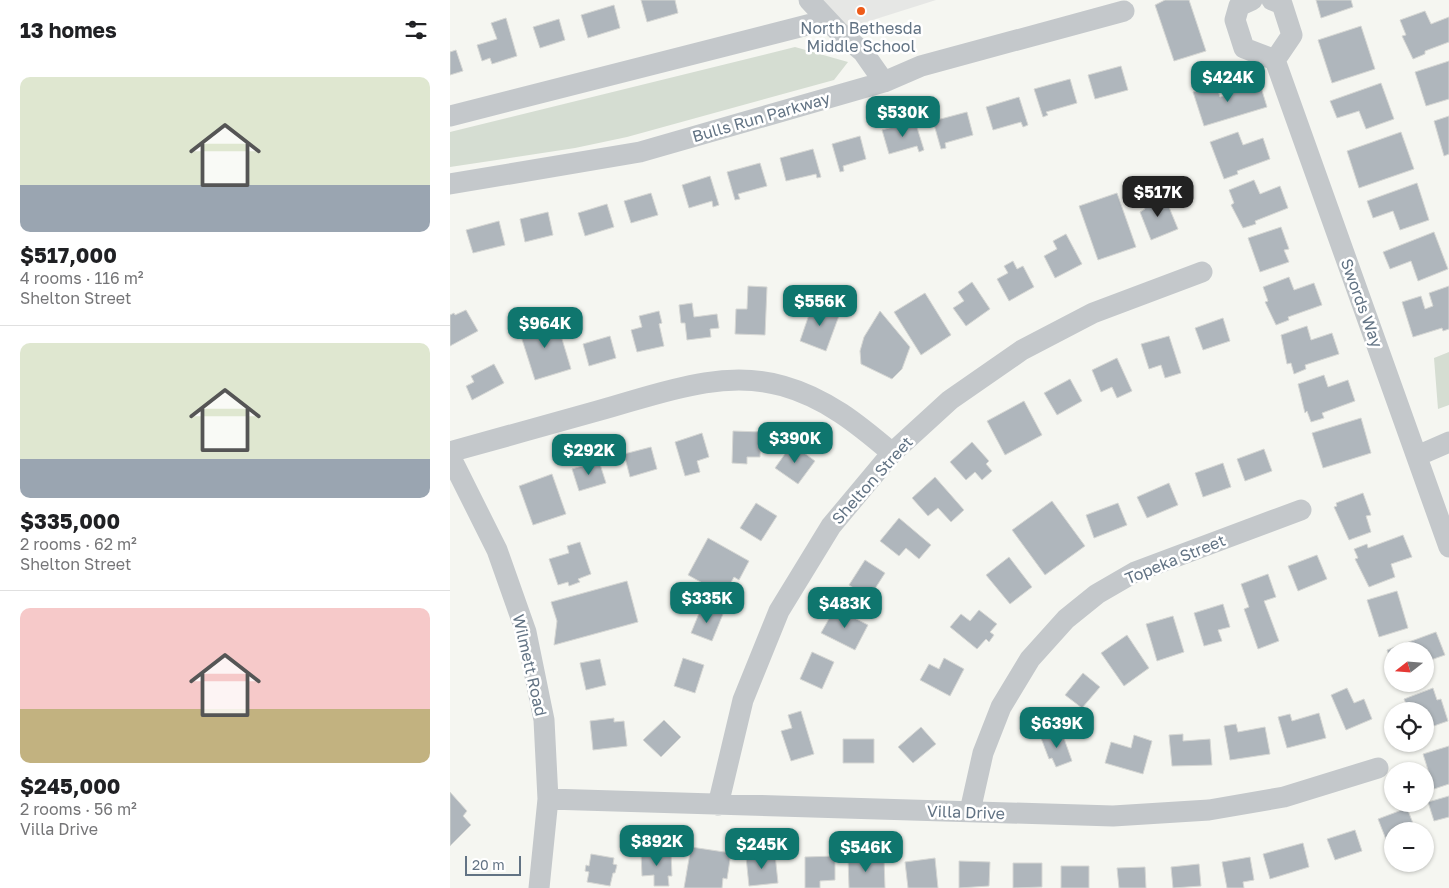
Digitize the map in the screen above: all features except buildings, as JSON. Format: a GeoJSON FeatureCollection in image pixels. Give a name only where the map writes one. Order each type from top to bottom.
{"type":"FeatureCollection","features":[{"type":"Feature","properties":{"kind":"street"},"geometry":{"type":"LineString","coordinates":[[809,0],[838,31],[863,52],[884,82]]}},
{"type":"Feature","properties":{"kind":"street"},"geometry":{"type":"LineString","coordinates":[[1252,0],[1239,6],[1235,20],[1244,48],[1275,60],[1292,35],[1282,4],[1272,0]]}},
{"type":"Feature","properties":{"kind":"street","name":"Bulls Run Parkway"},"geometry":{"type":"LineString","coordinates":[[450,184],[640,152],[884,82],[921,66],[1124,11]]}},
{"type":"Feature","properties":{"kind":"street"},"geometry":{"type":"LineString","coordinates":[[450,116],[827,20]]}},
{"type":"Feature","properties":{"kind":"street","name":"Swords Way"},"geometry":{"type":"LineString","coordinates":[[1275,60],[1449,547]]}},
{"type":"Feature","properties":{"kind":"street","name":"Shelton Street"},"geometry":{"type":"LineString","coordinates":[[718,805],[743,700],[779,612],[831,526],[892,453],[950,400],[1022,350],[1093,313],[1202,272]]}},
{"type":"Feature","properties":{"kind":"street"},"geometry":{"type":"LineString","coordinates":[[450,452],[698,384],[741,380],[782,385],[819,399],[853,420],[892,453]]}},
{"type":"Feature","properties":{"kind":"street"},"geometry":{"type":"LineString","coordinates":[[1416,456],[1449,442]]}},
{"type":"Feature","properties":{"kind":"street","name":"Wilmett Road"},"geometry":{"type":"LineString","coordinates":[[450,456],[497,550],[526,632],[544,720],[548,799],[539,888]]}},
{"type":"Feature","properties":{"kind":"street","name":"Topeka Street"},"geometry":{"type":"LineString","coordinates":[[970,812],[983,753],[1001,707],[1030,659],[1066,619],[1097,594],[1135,572],[1300,510]]}},
{"type":"Feature","properties":{"kind":"street","name":"Villa Drive"},"geometry":{"type":"LineString","coordinates":[[548,799],[1113,816],[1209,810],[1284,797],[1378,768]]}},
{"type":"Feature","properties":{"kind":"shaded area","name":"North Bethesda Middle School"},"geometry":{"type":"Polygon","coordinates":[[[809,0],[936,0],[838,31],[809,0]]]}},
{"type":"Feature","properties":{"kind":"shaded area"},"geometry":{"type":"Polygon","coordinates":[[[795,47],[848,62],[834,80],[627,137],[575,148],[450,167],[450,132],[795,47]]]}},
{"type":"Feature","properties":{"kind":"shaded area"},"geometry":{"type":"Polygon","coordinates":[[[1449,352],[1449,405],[1438,409],[1434,358],[1449,352]]]}},
{"type":"Feature","properties":{"kind":"place","name":"North Bethesda Middle School"},"geometry":{"type":"Point","coordinates":[861,11]}}]}
